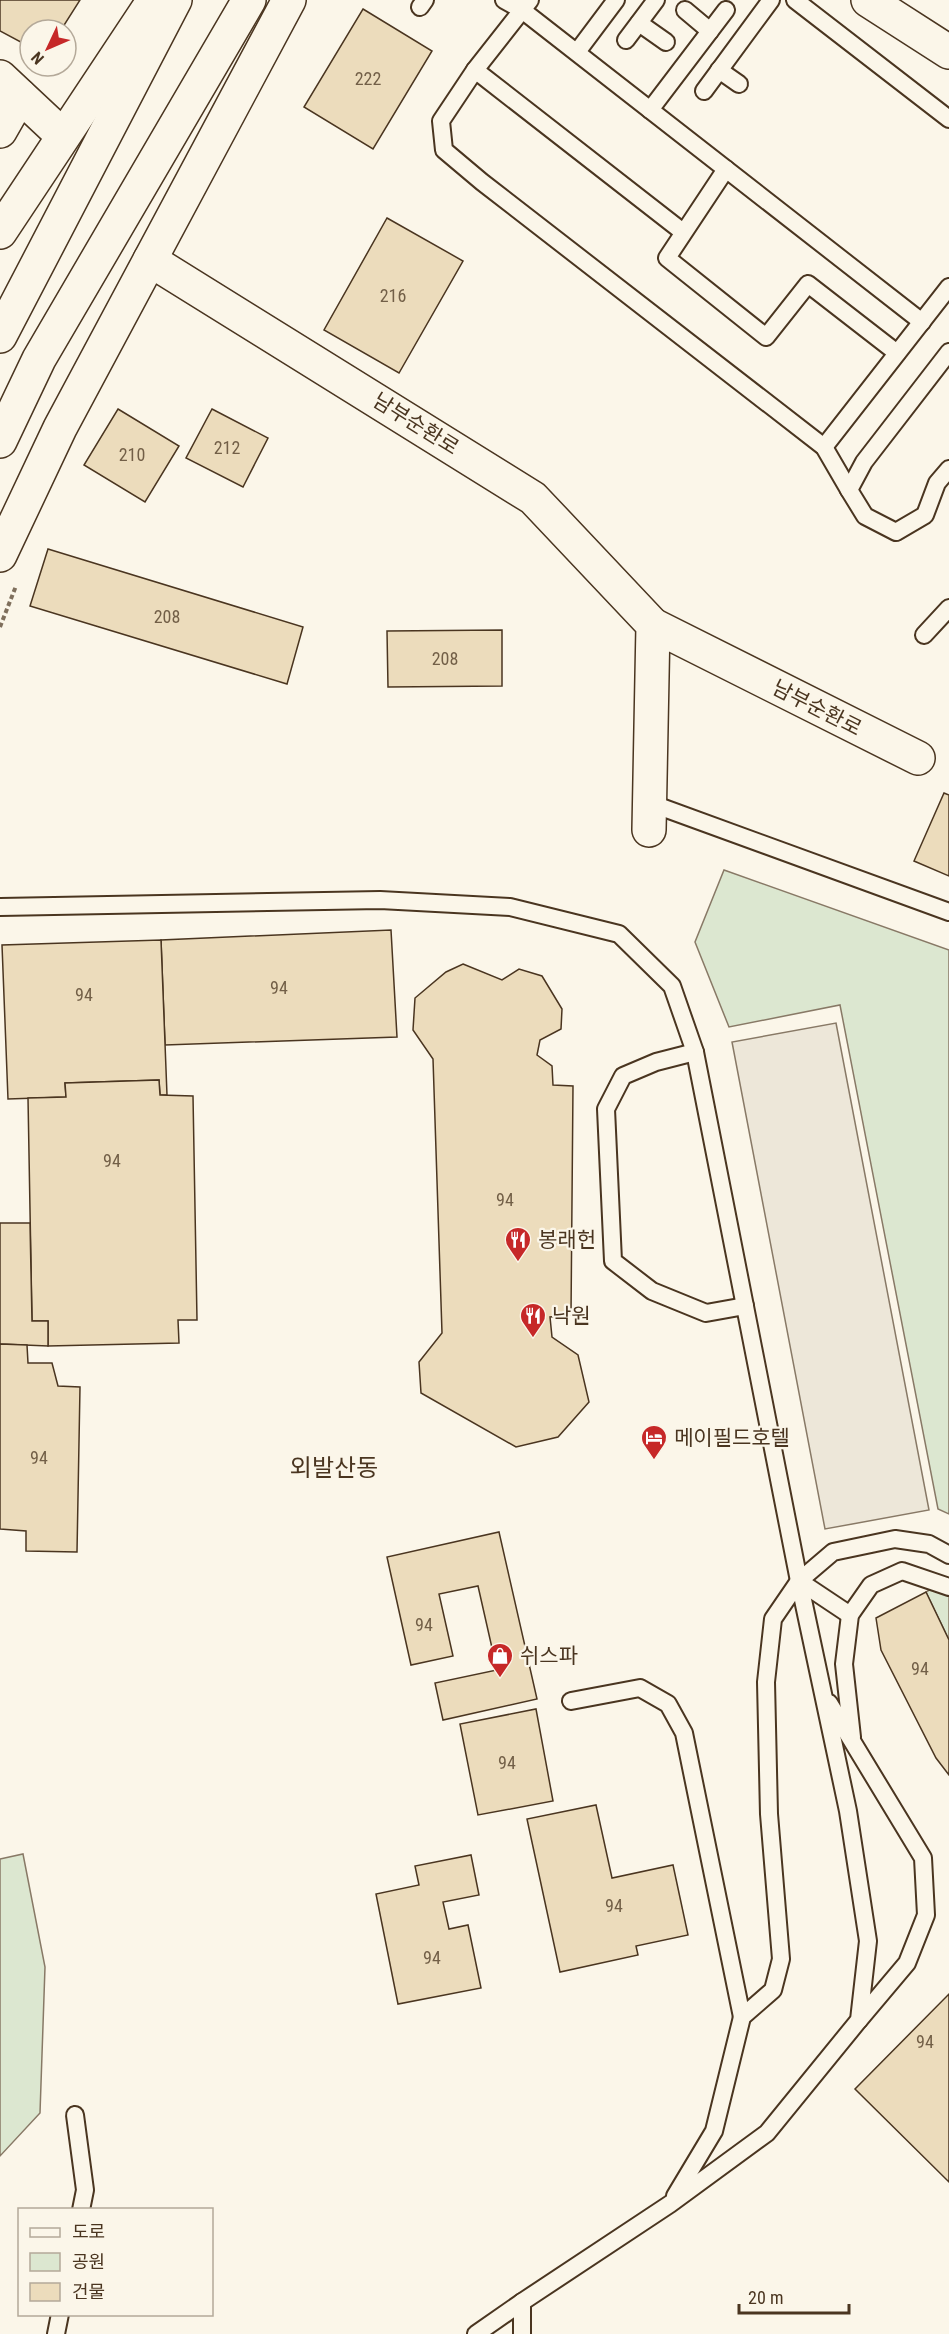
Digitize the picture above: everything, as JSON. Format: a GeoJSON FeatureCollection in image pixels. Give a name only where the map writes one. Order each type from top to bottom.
{"type":"FeatureCollection","features":[{"type":"Feature","properties":{"kind":"main road"},"geometry":{"type":"LineString","coordinates":[[0,232],[154,0]]}},
{"type":"Feature","properties":{"kind":"main road"},"geometry":{"type":"LineString","coordinates":[[0,336],[175,0]]}},
{"type":"Feature","properties":{"kind":"main road"},"geometry":{"type":"LineString","coordinates":[[0,441],[39,359],[249,0]]}},
{"type":"Feature","properties":{"kind":"main road"},"geometry":{"type":"LineString","coordinates":[[0,555],[60,428],[289,0]]}},
{"type":"Feature","properties":{"kind":"main road"},"geometry":{"type":"LineString","coordinates":[[868,0],[949,52]]}},
{"type":"Feature","properties":{"kind":"main road"},"geometry":{"type":"LineString","coordinates":[[0,130],[10,87],[63,136]]}},
{"type":"Feature","properties":{"kind":"main road","name":"남부순환로"},"geometry":{"type":"LineString","coordinates":[[150,260],[533,498],[653,625],[918,758]]}},
{"type":"Feature","properties":{"kind":"main road"},"geometry":{"type":"LineString","coordinates":[[650,816],[653,625]]}},
{"type":"Feature","properties":{"kind":"lane"},"geometry":{"type":"LineString","coordinates":[[504,0],[526,5],[577,52],[922,322]]}},
{"type":"Feature","properties":{"kind":"lane"},"geometry":{"type":"LineString","coordinates":[[577,52],[616,0]]}},
{"type":"Feature","properties":{"kind":"lane"},"geometry":{"type":"LineString","coordinates":[[626,40],[656,0]]}},
{"type":"Feature","properties":{"kind":"lane"},"geometry":{"type":"LineString","coordinates":[[704,91],[771,0]]}},
{"type":"Feature","properties":{"kind":"lane"},"geometry":{"type":"LineString","coordinates":[[795,0],[949,119]]}},
{"type":"Feature","properties":{"kind":"lane"},"geometry":{"type":"LineString","coordinates":[[526,5],[475,70],[441,121],[444,150],[482,182],[824,447],[865,516],[896,532],[925,515],[937,483],[949,469]]}},
{"type":"Feature","properties":{"kind":"lane"},"geometry":{"type":"LineString","coordinates":[[685,10],[710,31]]}},
{"type":"Feature","properties":{"kind":"lane"},"geometry":{"type":"LineString","coordinates":[[650,110],[726,10]]}},
{"type":"Feature","properties":{"kind":"lane"},"geometry":{"type":"LineString","coordinates":[[639,23],[666,42]]}},
{"type":"Feature","properties":{"kind":"lane"},"geometry":{"type":"LineString","coordinates":[[475,70],[683,232]]}},
{"type":"Feature","properties":{"kind":"lane"},"geometry":{"type":"LineString","coordinates":[[719,70],[739,84]]}},
{"type":"Feature","properties":{"kind":"lane"},"geometry":{"type":"LineString","coordinates":[[726,169],[667,258],[766,337],[808,284],[897,353]]}},
{"type":"Feature","properties":{"kind":"lane"},"geometry":{"type":"LineString","coordinates":[[824,447],[949,287]]}},
{"type":"Feature","properties":{"kind":"lane"},"geometry":{"type":"LineString","coordinates":[[849,490],[864,462],[949,352]]}},
{"type":"Feature","properties":{"kind":"lane"},"geometry":{"type":"LineString","coordinates":[[924,635],[949,608]]}},
{"type":"Feature","properties":{"kind":"lane"},"geometry":{"type":"LineString","coordinates":[[650,816],[949,912]]}},
{"type":"Feature","properties":{"kind":"lane"},"geometry":{"type":"LineString","coordinates":[[0,907],[380,900],[510,907],[619,934],[672,986],[695,1052],[799,1581],[848,1811],[868,1941],[859,2020]]}},
{"type":"Feature","properties":{"kind":"lane"},"geometry":{"type":"LineString","coordinates":[[695,1052],[656,1062],[623,1076],[606,1109],[613,1262],[652,1291],[706,1313],[745,1306]]}},
{"type":"Feature","properties":{"kind":"lane"},"geometry":{"type":"LineString","coordinates":[[742,2017],[773,1990],[781,1959],[769,1814],[766,1682],[773,1619],[799,1581],[833,1552],[895,1539],[929,1544],[949,1555]]}},
{"type":"Feature","properties":{"kind":"lane"},"geometry":{"type":"LineString","coordinates":[[852,1740],[844,1664],[850,1615],[871,1585],[902,1571],[949,1587]]}},
{"type":"Feature","properties":{"kind":"lane"},"geometry":{"type":"LineString","coordinates":[[799,1581],[850,1615]]}},
{"type":"Feature","properties":{"kind":"lane"},"geometry":{"type":"LineString","coordinates":[[571,1701],[640,1688],[668,1704],[684,1733],[742,2017],[714,2131],[670,2204]]}},
{"type":"Feature","properties":{"kind":"lane"},"geometry":{"type":"LineString","coordinates":[[476,2334],[670,2204],[767,2133],[907,1963],[927,1915],[923,1858],[822,1692]]}},
{"type":"Feature","properties":{"kind":"lane"},"geometry":{"type":"LineString","coordinates":[[75,2115],[85,2190],[81,2208]]}},
{"type":"Feature","properties":{"kind":"lane"},"geometry":{"type":"LineString","coordinates":[[522,2302],[522,2334]]}},
{"type":"Feature","properties":{"kind":"lane"},"geometry":{"type":"LineString","coordinates":[[56,2334],[60,2316]]}},
{"type":"Feature","properties":{"kind":"green space"},"geometry":{"type":"Polygon","coordinates":[[[724,870],[949,950],[949,1514],[938,1509],[840,1005],[729,1027],[695,942],[724,870]]]}},
{"type":"Feature","properties":{"kind":"green space"},"geometry":{"type":"Polygon","coordinates":[[[949,1578],[949,1640],[926,1592],[949,1578]]]}},
{"type":"Feature","properties":{"kind":"green space"},"geometry":{"type":"Polygon","coordinates":[[[23,1854],[45,1967],[40,2113],[0,2156],[0,1859],[23,1854]]]}},
{"type":"Feature","properties":{"kind":"shaded area"},"geometry":{"type":"Polygon","coordinates":[[[836,1023],[929,1510],[825,1529],[732,1042],[836,1023]]]}},
{"type":"Feature","properties":{"kind":"building"},"geometry":{"type":"Polygon","coordinates":[[[0,0],[80,0],[69,18],[18,18],[18,41],[0,31],[0,0]]]}},
{"type":"Feature","properties":{"kind":"building"},"geometry":{"type":"Polygon","coordinates":[[[363,9],[432,51],[373,149],[304,107],[363,9]]]}},
{"type":"Feature","properties":{"kind":"building"},"geometry":{"type":"Polygon","coordinates":[[[387,218],[463,261],[399,373],[324,330],[387,218]]]}},
{"type":"Feature","properties":{"kind":"building"},"geometry":{"type":"Polygon","coordinates":[[[118,409],[179,446],[145,502],[84,465],[118,409]]]}},
{"type":"Feature","properties":{"kind":"building"},"geometry":{"type":"Polygon","coordinates":[[[212,409],[268,438],[243,487],[186,458],[212,409]]]}},
{"type":"Feature","properties":{"kind":"building"},"geometry":{"type":"Polygon","coordinates":[[[48,549],[303,627],[287,684],[30,606],[48,549]]]}},
{"type":"Feature","properties":{"kind":"building"},"geometry":{"type":"Polygon","coordinates":[[[502,630],[502,686],[388,687],[387,631],[502,630]]]}},
{"type":"Feature","properties":{"kind":"building"},"geometry":{"type":"Polygon","coordinates":[[[944,793],[949,795],[949,876],[914,861],[944,793]]]}},
{"type":"Feature","properties":{"kind":"building"},"geometry":{"type":"Polygon","coordinates":[[[391,930],[397,1037],[165,1045],[161,940],[391,930]]]}},
{"type":"Feature","properties":{"kind":"building"},"geometry":{"type":"Polygon","coordinates":[[[161,940],[167,1095],[160,1095],[159,1080],[65,1083],[66,1097],[8,1099],[2,945],[161,940]]]}},
{"type":"Feature","properties":{"kind":"building"},"geometry":{"type":"Polygon","coordinates":[[[463,964],[502,980],[519,969],[542,976],[562,1009],[561,1029],[540,1040],[537,1055],[552,1066],[553,1085],[573,1086],[571,1315],[550,1317],[552,1337],[578,1355],[589,1402],[558,1437],[516,1447],[421,1393],[419,1362],[442,1333],[433,1059],[413,1030],[415,998],[446,972],[463,964]]]}},
{"type":"Feature","properties":{"kind":"building"},"geometry":{"type":"Polygon","coordinates":[[[159,1080],[160,1095],[193,1096],[197,1320],[178,1320],[179,1343],[48,1346],[48,1321],[32,1321],[28,1098],[66,1097],[65,1083],[159,1080]]]}},
{"type":"Feature","properties":{"kind":"building"},"geometry":{"type":"Polygon","coordinates":[[[0,1223],[30,1223],[32,1321],[48,1321],[48,1346],[0,1344],[0,1223]]]}},
{"type":"Feature","properties":{"kind":"building"},"geometry":{"type":"Polygon","coordinates":[[[0,1344],[27,1345],[28,1363],[52,1363],[58,1386],[80,1387],[77,1552],[26,1551],[26,1531],[0,1529],[0,1344]]]}},
{"type":"Feature","properties":{"kind":"building"},"geometry":{"type":"Polygon","coordinates":[[[499,1532],[537,1699],[443,1720],[435,1683],[497,1670],[478,1586],[439,1594],[453,1656],[411,1665],[387,1557],[499,1532]]]}},
{"type":"Feature","properties":{"kind":"building"},"geometry":{"type":"Polygon","coordinates":[[[926,1592],[949,1640],[949,1775],[936,1758],[881,1650],[876,1618],[926,1592]]]}},
{"type":"Feature","properties":{"kind":"building"},"geometry":{"type":"Polygon","coordinates":[[[536,1709],[553,1801],[478,1815],[460,1724],[536,1709]]]}},
{"type":"Feature","properties":{"kind":"building"},"geometry":{"type":"Polygon","coordinates":[[[596,1805],[612,1878],[673,1865],[688,1935],[636,1946],[638,1955],[560,1972],[527,1819],[596,1805]]]}},
{"type":"Feature","properties":{"kind":"building"},"geometry":{"type":"Polygon","coordinates":[[[471,1855],[479,1895],[443,1902],[449,1929],[468,1925],[481,1988],[398,2004],[376,1894],[419,1885],[415,1866],[471,1855]]]}},
{"type":"Feature","properties":{"kind":"building"},"geometry":{"type":"Polygon","coordinates":[[[949,1994],[949,2182],[855,2089],[949,1994]]]}},
{"type":"Feature","properties":{"kind":"place","name":"봉래헌"},"geometry":{"type":"Point","coordinates":[518,1263]}},
{"type":"Feature","properties":{"kind":"place","name":"낙원"},"geometry":{"type":"Point","coordinates":[533,1339]}},
{"type":"Feature","properties":{"kind":"place","name":"메이필드호텔"},"geometry":{"type":"Point","coordinates":[654,1461]}},
{"type":"Feature","properties":{"kind":"place","name":"쉬스파"},"geometry":{"type":"Point","coordinates":[500,1679]}},
{"type":"Feature","properties":{"kind":"district","name":"외발산동"},"geometry":{"type":"Point","coordinates":[334,1468]}}]}
